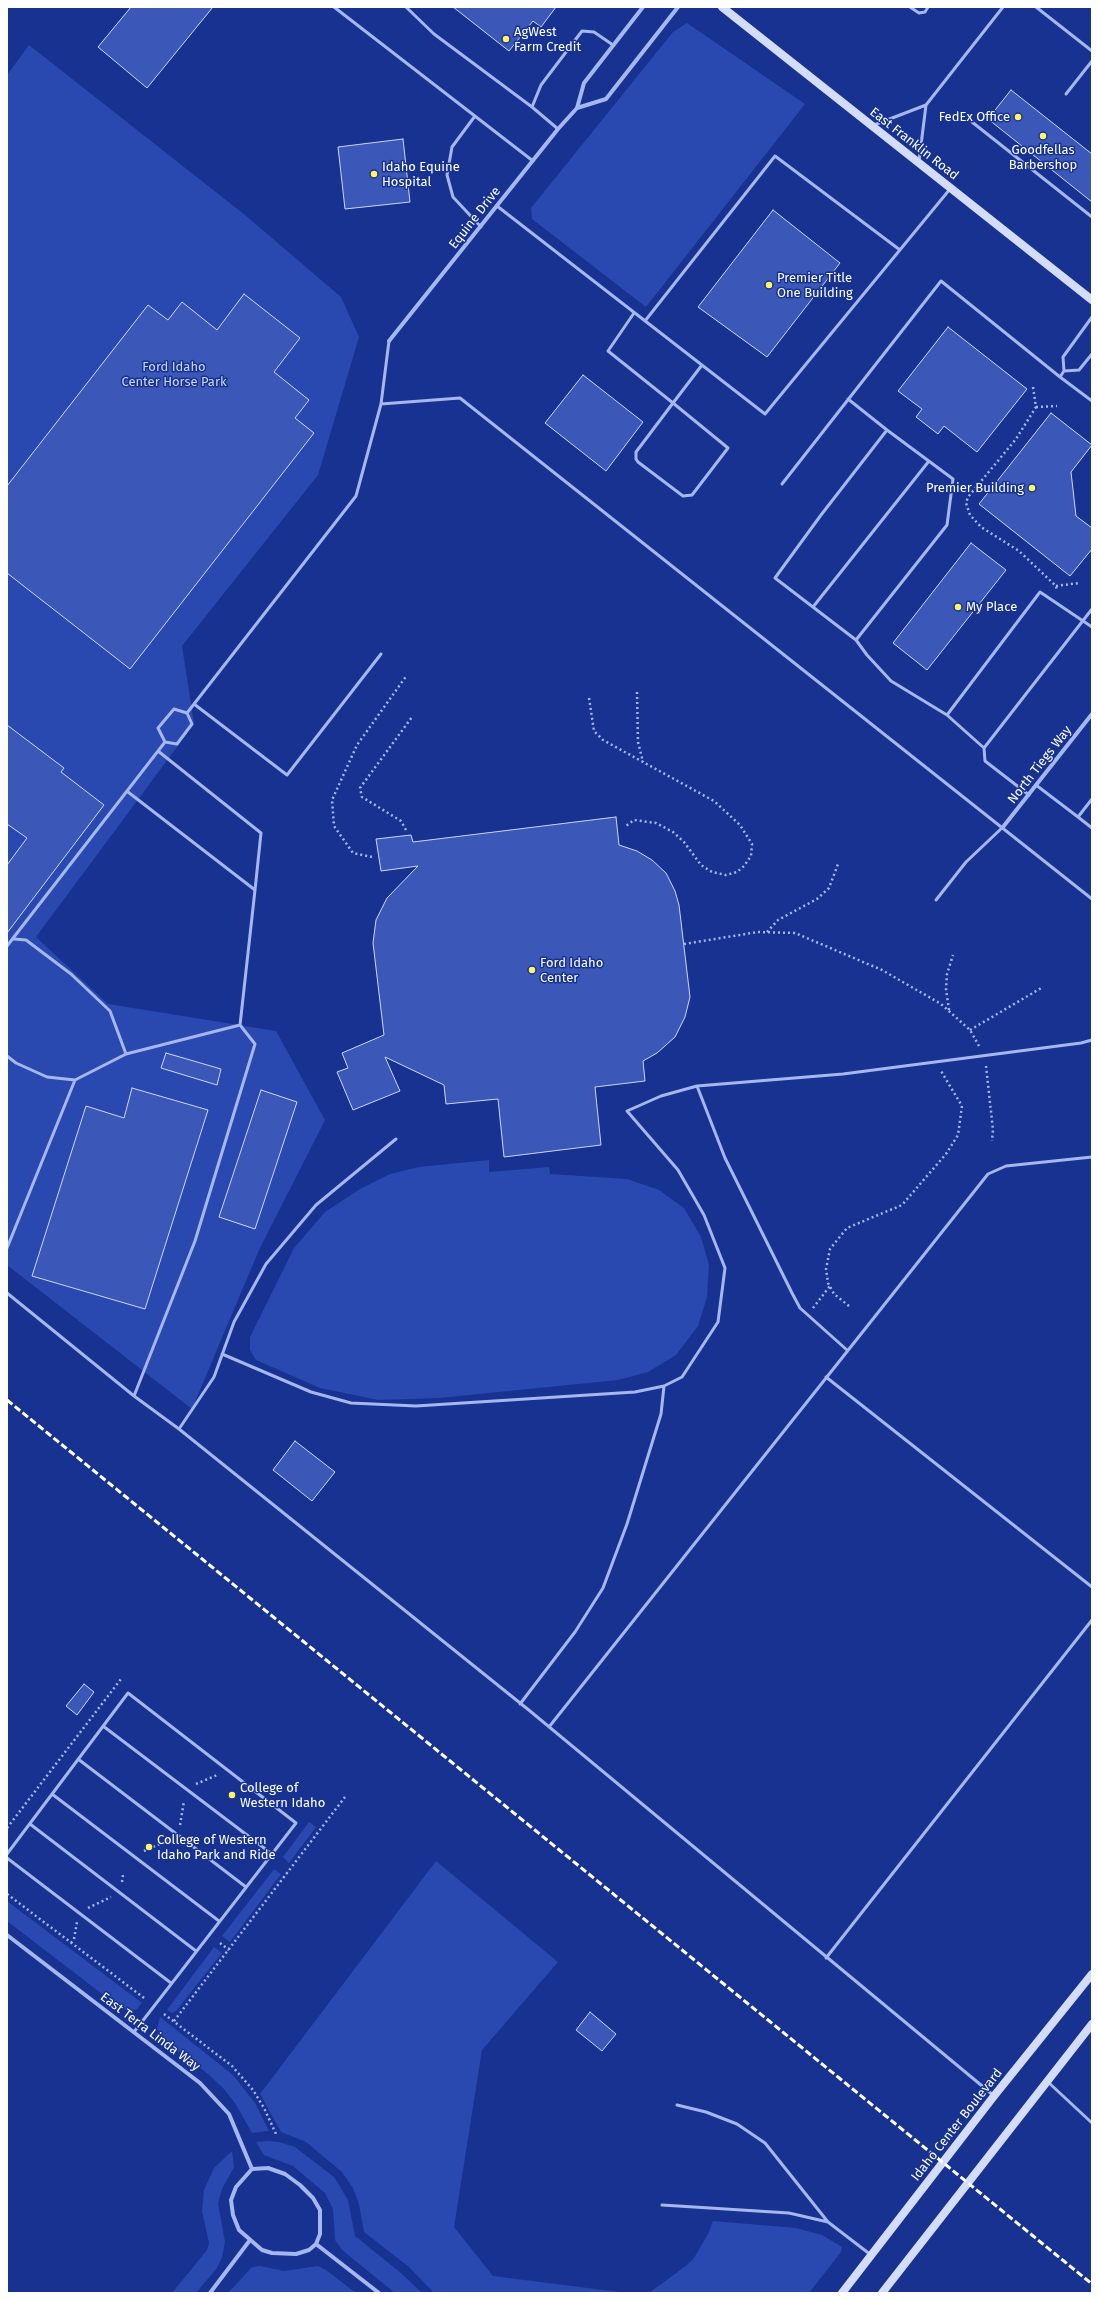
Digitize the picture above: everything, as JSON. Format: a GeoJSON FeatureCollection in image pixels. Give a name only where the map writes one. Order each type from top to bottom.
{"type":"FeatureCollection","features":[{"type":"Feature","properties":{"kind":"main road","name":"East Franklin Road"},"geometry":{"type":"LineString","coordinates":[[722,7],[1092,300]]}},
{"type":"Feature","properties":{"kind":"main road","name":"Idaho Center Boulevard"},"geometry":{"type":"LineString","coordinates":[[842,2293],[994,2096],[1092,1974]]}},
{"type":"Feature","properties":{"kind":"main road"},"geometry":{"type":"LineString","coordinates":[[882,2293],[1092,2024]]}},
{"type":"Feature","properties":{"kind":"street","name":"Equine Drive"},"geometry":{"type":"LineString","coordinates":[[389,341],[558,129],[577,108],[584,83],[643,7]]}},
{"type":"Feature","properties":{"kind":"street"},"geometry":{"type":"LineString","coordinates":[[577,108],[606,99],[678,7]]}},
{"type":"Feature","properties":{"kind":"street","name":"North Tiegs Way"},"geometry":{"type":"LineString","coordinates":[[1004,827],[1092,714]]}},
{"type":"Feature","properties":{"kind":"street","name":"East Terra Linda Way"},"geometry":{"type":"LineString","coordinates":[[7,1935],[200,2083],[229,2114],[252,2169]]}},
{"type":"Feature","properties":{"kind":"street"},"geometry":{"type":"LineString","coordinates":[[268,2168],[285,2174],[313,2198],[320,2210],[322,2222],[316,2244],[309,2250],[296,2254],[280,2255],[262,2250],[239,2230],[233,2215],[231,2200],[236,2187],[252,2169],[268,2168]]}},
{"type":"Feature","properties":{"kind":"street"},"geometry":{"type":"LineString","coordinates":[[210,2293],[250,2240]]}},
{"type":"Feature","properties":{"kind":"street"},"geometry":{"type":"LineString","coordinates":[[316,2244],[379,2293]]}},
{"type":"Feature","properties":{"kind":"lane"},"geometry":{"type":"LineString","coordinates":[[334,7],[533,160]]}},
{"type":"Feature","properties":{"kind":"lane"},"geometry":{"type":"LineString","coordinates":[[406,7],[434,34],[532,107],[558,129]]}},
{"type":"Feature","properties":{"kind":"lane"},"geometry":{"type":"LineString","coordinates":[[910,7],[919,13],[925,12],[928,7]]}},
{"type":"Feature","properties":{"kind":"lane"},"geometry":{"type":"LineString","coordinates":[[872,126],[926,105],[1003,7]]}},
{"type":"Feature","properties":{"kind":"lane"},"geometry":{"type":"LineString","coordinates":[[1036,7],[1092,51]]}},
{"type":"Feature","properties":{"kind":"lane"},"geometry":{"type":"LineString","coordinates":[[532,107],[541,85],[582,31],[594,32],[613,45]]}},
{"type":"Feature","properties":{"kind":"lane"},"geometry":{"type":"LineString","coordinates":[[1066,94],[1092,61]]}},
{"type":"Feature","properties":{"kind":"lane"},"geometry":{"type":"LineString","coordinates":[[919,164],[926,105]]}},
{"type":"Feature","properties":{"kind":"lane"},"geometry":{"type":"LineString","coordinates":[[475,116],[452,147],[447,175],[453,197],[481,227]]}},
{"type":"Feature","properties":{"kind":"lane"},"geometry":{"type":"LineString","coordinates":[[972,122],[1092,217]]}},
{"type":"Feature","properties":{"kind":"lane"},"geometry":{"type":"LineString","coordinates":[[645,321],[776,156],[900,250]]}},
{"type":"Feature","properties":{"kind":"lane"},"geometry":{"type":"LineString","coordinates":[[497,206],[765,414],[951,188]]}},
{"type":"Feature","properties":{"kind":"lane"},"geometry":{"type":"LineString","coordinates":[[782,484],[941,280],[1092,402]]}},
{"type":"Feature","properties":{"kind":"lane"},"geometry":{"type":"LineString","coordinates":[[634,313],[608,351],[673,404],[728,448],[692,495],[688,496],[678,494],[638,462],[636,452],[673,404],[702,365]]}},
{"type":"Feature","properties":{"kind":"lane"},"geometry":{"type":"LineString","coordinates":[[1060,377],[1064,371],[1063,357],[1092,317]]}},
{"type":"Feature","properties":{"kind":"lane"},"geometry":{"type":"LineString","coordinates":[[187,713],[356,496],[381,404],[389,341]]}},
{"type":"Feature","properties":{"kind":"lane"},"geometry":{"type":"LineString","coordinates":[[1064,371],[1079,370],[1092,354]]}},
{"type":"Feature","properties":{"kind":"lane"},"geometry":{"type":"LineString","coordinates":[[381,404],[460,398],[1004,827],[1092,899]]}},
{"type":"Feature","properties":{"kind":"lane"},"geometry":{"type":"LineString","coordinates":[[848,399],[953,479],[947,525],[856,640]]}},
{"type":"Feature","properties":{"kind":"lane"},"geometry":{"type":"LineString","coordinates":[[887,430],[821,515],[775,578],[856,640],[866,655],[891,681],[947,715],[984,748]]}},
{"type":"Feature","properties":{"kind":"lane"},"geometry":{"type":"LineString","coordinates":[[813,607],[929,461]]}},
{"type":"Feature","properties":{"kind":"lane"},"geometry":{"type":"LineString","coordinates":[[947,715],[1040,592],[1092,627]]}},
{"type":"Feature","properties":{"kind":"lane"},"geometry":{"type":"LineString","coordinates":[[1029,795],[985,761],[984,748],[1092,609]]}},
{"type":"Feature","properties":{"kind":"lane"},"geometry":{"type":"LineString","coordinates":[[194,704],[287,775],[381,654]]}},
{"type":"Feature","properties":{"kind":"lane"},"geometry":{"type":"LineString","coordinates":[[174,709],[187,713],[192,724],[181,739],[177,744],[165,742],[158,728],[174,709]]}},
{"type":"Feature","properties":{"kind":"lane"},"geometry":{"type":"LineString","coordinates":[[7,946],[128,792],[165,742]]}},
{"type":"Feature","properties":{"kind":"lane"},"geometry":{"type":"LineString","coordinates":[[134,1396],[195,1241],[255,1044],[240,1024],[261,833],[158,752]]}},
{"type":"Feature","properties":{"kind":"lane"},"geometry":{"type":"LineString","coordinates":[[1036,786],[1092,828]]}},
{"type":"Feature","properties":{"kind":"lane"},"geometry":{"type":"LineString","coordinates":[[128,792],[255,890]]}},
{"type":"Feature","properties":{"kind":"lane"},"geometry":{"type":"LineString","coordinates":[[1078,817],[1092,799]]}},
{"type":"Feature","properties":{"kind":"lane"},"geometry":{"type":"LineString","coordinates":[[936,900],[966,862],[1004,827]]}},
{"type":"Feature","properties":{"kind":"lane"},"geometry":{"type":"LineString","coordinates":[[14,939],[26,940],[71,974],[110,1011],[126,1054]]}},
{"type":"Feature","properties":{"kind":"lane"},"geometry":{"type":"LineString","coordinates":[[7,1056],[16,1063],[47,1077],[75,1080],[126,1054],[240,1024]]}},
{"type":"Feature","properties":{"kind":"lane"},"geometry":{"type":"LineString","coordinates":[[222,1354],[311,1392],[351,1403],[416,1406],[636,1392],[664,1386],[682,1377],[718,1322],[726,1268],[704,1215],[678,1170],[627,1111],[661,1096],[697,1086],[843,1074],[1081,1043],[1092,1040]]}},
{"type":"Feature","properties":{"kind":"lane"},"geometry":{"type":"LineString","coordinates":[[7,1248],[75,1080]]}},
{"type":"Feature","properties":{"kind":"lane"},"geometry":{"type":"LineString","coordinates":[[697,1086],[725,1158],[800,1308],[847,1350]]}},
{"type":"Feature","properties":{"kind":"lane"},"geometry":{"type":"LineString","coordinates":[[179,1429],[214,1377],[234,1322],[266,1264],[316,1205],[396,1139]]}},
{"type":"Feature","properties":{"kind":"lane"},"geometry":{"type":"LineString","coordinates":[[549,1727],[988,1174],[1006,1166],[1092,1157]]}},
{"type":"Feature","properties":{"kind":"lane"},"geometry":{"type":"LineString","coordinates":[[7,1293],[134,1396],[179,1429],[549,1727],[994,2096]]}},
{"type":"Feature","properties":{"kind":"lane"},"geometry":{"type":"LineString","coordinates":[[826,1377],[1092,1587]]}},
{"type":"Feature","properties":{"kind":"lane"},"geometry":{"type":"LineString","coordinates":[[520,1704],[575,1632],[603,1588],[628,1524],[661,1414],[664,1386]]}},
{"type":"Feature","properties":{"kind":"lane"},"geometry":{"type":"LineString","coordinates":[[826,1958],[1092,1620]]}},
{"type":"Feature","properties":{"kind":"lane"},"geometry":{"type":"LineString","coordinates":[[7,1854],[128,1693],[296,1823],[134,2032]]}},
{"type":"Feature","properties":{"kind":"lane"},"geometry":{"type":"LineString","coordinates":[[103,1726],[272,1854]]}},
{"type":"Feature","properties":{"kind":"lane"},"geometry":{"type":"LineString","coordinates":[[78,1759],[246,1887]]}},
{"type":"Feature","properties":{"kind":"lane"},"geometry":{"type":"LineString","coordinates":[[52,1794],[219,1921]]}},
{"type":"Feature","properties":{"kind":"lane"},"geometry":{"type":"LineString","coordinates":[[30,1824],[196,1951]]}},
{"type":"Feature","properties":{"kind":"lane"},"geometry":{"type":"LineString","coordinates":[[7,1858],[171,1983]]}},
{"type":"Feature","properties":{"kind":"lane"},"geometry":{"type":"LineString","coordinates":[[1047,2081],[1092,2123]]}},
{"type":"Feature","properties":{"kind":"lane"},"geometry":{"type":"LineString","coordinates":[[677,2105],[706,2112],[737,2124],[765,2143],[828,2222],[871,2256]]}},
{"type":"Feature","properties":{"kind":"lane"},"geometry":{"type":"LineString","coordinates":[[662,2205],[789,2213],[828,2222]]}},
{"type":"Feature","properties":{"kind":"path"},"geometry":{"type":"LineString","coordinates":[[1033,387],[1036,408],[1016,439],[968,497],[966,503],[970,515],[981,527],[1019,551],[1056,586],[1057,603]]}},
{"type":"Feature","properties":{"kind":"path"},"geometry":{"type":"LineString","coordinates":[[1036,408],[1057,406]]}},
{"type":"Feature","properties":{"kind":"path"},"geometry":{"type":"LineString","coordinates":[[1056,586],[1079,583]]}},
{"type":"Feature","properties":{"kind":"path"},"geometry":{"type":"LineString","coordinates":[[372,857],[353,852],[334,826],[332,800],[357,745],[407,675]]}},
{"type":"Feature","properties":{"kind":"path"},"geometry":{"type":"LineString","coordinates":[[637,692],[638,742],[643,762]]}},
{"type":"Feature","properties":{"kind":"path"},"geometry":{"type":"LineString","coordinates":[[589,698],[594,731],[603,740],[714,801],[740,825],[752,844],[751,856],[744,866],[737,872],[726,875],[712,872],[701,865],[684,842],[673,832],[656,823],[634,820],[626,826]]}},
{"type":"Feature","properties":{"kind":"path"},"geometry":{"type":"LineString","coordinates":[[406,830],[401,821],[362,797],[360,788],[412,717]]}},
{"type":"Feature","properties":{"kind":"path"},"geometry":{"type":"LineString","coordinates":[[767,932],[778,920],[817,899],[829,888],[838,864]]}},
{"type":"Feature","properties":{"kind":"path"},"geometry":{"type":"LineString","coordinates":[[684,944],[767,932],[795,933],[882,970],[941,1004],[970,1030],[985,1056],[993,1130],[992,1141]]}},
{"type":"Feature","properties":{"kind":"path"},"geometry":{"type":"LineString","coordinates":[[949,1010],[946,989],[947,974],[953,955]]}},
{"type":"Feature","properties":{"kind":"path"},"geometry":{"type":"LineString","coordinates":[[970,1030],[1043,987]]}},
{"type":"Feature","properties":{"kind":"path"},"geometry":{"type":"LineString","coordinates":[[849,1306],[834,1294],[830,1286],[826,1269],[830,1249],[846,1228],[902,1205],[946,1154],[958,1135],[962,1106],[935,1062]]}},
{"type":"Feature","properties":{"kind":"path"},"geometry":{"type":"LineString","coordinates":[[808,1314],[830,1286]]}},
{"type":"Feature","properties":{"kind":"path"},"geometry":{"type":"LineString","coordinates":[[7,1828],[121,1679]]}},
{"type":"Feature","properties":{"kind":"path"},"geometry":{"type":"LineString","coordinates":[[136,1858],[141,1852],[178,1836],[186,1789],[228,1770]]}},
{"type":"Feature","properties":{"kind":"path"},"geometry":{"type":"LineString","coordinates":[[174,2022],[345,1797]]}},
{"type":"Feature","properties":{"kind":"path"},"geometry":{"type":"LineString","coordinates":[[29,1798],[33,1801]]}},
{"type":"Feature","properties":{"kind":"path"},"geometry":{"type":"LineString","coordinates":[[72,1943],[74,1939],[78,1912],[120,1893],[123,1875]]}},
{"type":"Feature","properties":{"kind":"path"},"geometry":{"type":"LineString","coordinates":[[7,1894],[144,1998]]}},
{"type":"Feature","properties":{"kind":"path"},"geometry":{"type":"LineString","coordinates":[[220,1943],[230,1950]]}},
{"type":"Feature","properties":{"kind":"path"},"geometry":{"type":"LineString","coordinates":[[164,2014],[232,2066],[253,2090],[264,2108],[276,2136]]}},
{"type":"Feature","properties":{"kind":"green space"},"geometry":{"type":"Polygon","coordinates":[[[687,23],[805,104],[646,307],[532,219],[531,208],[673,32],[687,23]]]}},
{"type":"Feature","properties":{"kind":"green space","name":"Ford Idaho Center Horse Park"},"geometry":{"type":"Polygon","coordinates":[[[29,45],[245,215],[341,297],[359,337],[318,475],[182,646],[194,724],[36,937],[108,1004],[276,1031],[325,1120],[259,1250],[192,1409],[7,1265],[7,75],[29,45]]]}},
{"type":"Feature","properties":{"kind":"green space"},"geometry":{"type":"Polygon","coordinates":[[[489,1160],[489,1172],[549,1167],[550,1174],[627,1179],[659,1190],[684,1208],[701,1237],[709,1265],[707,1297],[698,1326],[676,1355],[648,1372],[618,1380],[439,1398],[378,1400],[320,1388],[256,1360],[250,1350],[250,1337],[294,1248],[325,1212],[360,1189],[390,1174],[419,1167],[489,1160]]]}},
{"type":"Feature","properties":{"kind":"green space"},"geometry":{"type":"Polygon","coordinates":[[[309,1822],[316,1827],[289,1863],[283,1857],[309,1822]]]}},
{"type":"Feature","properties":{"kind":"green space"},"geometry":{"type":"Polygon","coordinates":[[[436,1861],[558,1962],[482,2050],[454,2227],[493,2276],[627,2293],[434,2293],[409,2267],[364,2232],[359,2204],[353,2188],[342,2172],[306,2142],[281,2132],[260,2094],[436,1861]]]}},
{"type":"Feature","properties":{"kind":"green space"},"geometry":{"type":"Polygon","coordinates":[[[274,1869],[281,1874],[230,1942],[222,1936],[274,1869]]]}},
{"type":"Feature","properties":{"kind":"green space"},"geometry":{"type":"Polygon","coordinates":[[[7,1901],[142,2003],[137,2009],[129,2012],[119,2007],[7,1921],[7,1901]]]}},
{"type":"Feature","properties":{"kind":"green space"},"geometry":{"type":"Polygon","coordinates":[[[214,1947],[222,1953],[176,2011],[172,2013],[167,2010],[214,1947]]]}},
{"type":"Feature","properties":{"kind":"green space"},"geometry":{"type":"Polygon","coordinates":[[[160,2017],[233,2075],[255,2103],[269,2131],[252,2133],[235,2103],[223,2088],[208,2074],[165,2041],[157,2029],[160,2017]]]}},
{"type":"Feature","properties":{"kind":"green space"},"geometry":{"type":"Polygon","coordinates":[[[256,2142],[279,2142],[295,2147],[334,2177],[348,2200],[355,2236],[401,2273],[422,2293],[395,2293],[342,2250],[335,2240],[333,2209],[325,2193],[293,2166],[264,2155],[256,2142]]]}},
{"type":"Feature","properties":{"kind":"green space"},"geometry":{"type":"Polygon","coordinates":[[[232,2151],[234,2167],[222,2189],[218,2203],[225,2242],[222,2257],[217,2268],[196,2293],[172,2293],[207,2250],[209,2243],[202,2211],[204,2190],[214,2168],[232,2151]]]}},
{"type":"Feature","properties":{"kind":"green space"},"geometry":{"type":"Polygon","coordinates":[[[713,2221],[796,2228],[822,2235],[842,2247],[841,2252],[809,2293],[649,2293],[687,2265],[694,2258],[708,2234],[713,2221]]]}},
{"type":"Feature","properties":{"kind":"green space"},"geometry":{"type":"Polygon","coordinates":[[[260,2266],[284,2271],[318,2266],[326,2270],[356,2293],[228,2293],[252,2267],[260,2266]]]}},
{"type":"Feature","properties":{"kind":"building"},"geometry":{"type":"Polygon","coordinates":[[[131,7],[213,7],[147,88],[98,47],[131,7]]]}},
{"type":"Feature","properties":{"kind":"building","name":"AgWest Farm Credit"},"geometry":{"type":"Polygon","coordinates":[[[453,7],[556,7],[541,27],[533,21],[509,51],[453,7]]]}},
{"type":"Feature","properties":{"kind":"building"},"geometry":{"type":"Polygon","coordinates":[[[1011,90],[1092,154],[1092,202],[988,119],[1011,90]]]}},
{"type":"Feature","properties":{"kind":"building","name":"Idaho Equine Hospital"},"geometry":{"type":"Polygon","coordinates":[[[403,139],[410,202],[345,209],[338,147],[403,139]]]}},
{"type":"Feature","properties":{"kind":"building","name":"Premier Title One Building"},"geometry":{"type":"Polygon","coordinates":[[[773,210],[840,263],[767,357],[698,307],[773,210]]]}},
{"type":"Feature","properties":{"kind":"building"},"geometry":{"type":"Polygon","coordinates":[[[244,294],[300,338],[274,372],[309,400],[295,418],[314,433],[130,669],[7,573],[7,486],[148,305],[168,320],[182,302],[217,330],[244,294]]]}},
{"type":"Feature","properties":{"kind":"building"},"geometry":{"type":"Polygon","coordinates":[[[948,327],[1027,389],[977,452],[944,426],[938,434],[916,417],[922,409],[898,391],[948,327]]]}},
{"type":"Feature","properties":{"kind":"building"},"geometry":{"type":"Polygon","coordinates":[[[583,375],[643,422],[606,471],[545,423],[583,375]]]}},
{"type":"Feature","properties":{"kind":"building","name":"Premier Building"},"geometry":{"type":"Polygon","coordinates":[[[1051,413],[1092,445],[1071,472],[1076,516],[1092,528],[1092,549],[1070,576],[979,504],[1051,413]]]}},
{"type":"Feature","properties":{"kind":"building"},"geometry":{"type":"Polygon","coordinates":[[[971,543],[1006,570],[927,670],[893,643],[971,543]]]}},
{"type":"Feature","properties":{"kind":"building"},"geometry":{"type":"Polygon","coordinates":[[[7,725],[64,768],[61,772],[104,805],[7,933],[7,865],[27,838],[7,824],[7,725]]]}},
{"type":"Feature","properties":{"kind":"building","name":"Ford Idaho Center"},"geometry":{"type":"Polygon","coordinates":[[[616,817],[619,845],[637,851],[652,860],[666,873],[675,891],[679,905],[690,997],[685,1017],[675,1037],[657,1053],[643,1061],[645,1081],[595,1087],[601,1145],[504,1157],[498,1099],[446,1104],[444,1085],[385,1057],[400,1091],[353,1110],[337,1072],[348,1068],[342,1053],[384,1035],[373,943],[376,920],[387,898],[418,866],[381,871],[376,839],[411,835],[413,842],[616,817]]]}},
{"type":"Feature","properties":{"kind":"building"},"geometry":{"type":"Polygon","coordinates":[[[166,1053],[221,1069],[217,1085],[161,1068],[166,1053]]]}},
{"type":"Feature","properties":{"kind":"building"},"geometry":{"type":"Polygon","coordinates":[[[132,1088],[208,1110],[145,1309],[32,1276],[86,1106],[124,1118],[132,1088]]]}},
{"type":"Feature","properties":{"kind":"building"},"geometry":{"type":"Polygon","coordinates":[[[261,1090],[297,1102],[255,1229],[219,1217],[261,1090]]]}},
{"type":"Feature","properties":{"kind":"building"},"geometry":{"type":"Polygon","coordinates":[[[295,1441],[335,1472],[312,1501],[273,1470],[295,1441]]]}},
{"type":"Feature","properties":{"kind":"building"},"geometry":{"type":"Polygon","coordinates":[[[84,1684],[94,1692],[77,1715],[66,1706],[84,1684]]]}},
{"type":"Feature","properties":{"kind":"building"},"geometry":{"type":"Polygon","coordinates":[[[590,2012],[616,2034],[602,2051],[576,2030],[590,2012]]]}},
{"type":"Feature","properties":{"kind":"railway"},"geometry":{"type":"LineString","coordinates":[[7,1400],[1092,2284]]}},
{"type":"Feature","properties":{"kind":"place","name":"AgWest Farm Credit"},"geometry":{"type":"Point","coordinates":[506,39]}},
{"type":"Feature","properties":{"kind":"place","name":"FedEx Office"},"geometry":{"type":"Point","coordinates":[1018,117]}},
{"type":"Feature","properties":{"kind":"place","name":"Goodfellas Barbershop"},"geometry":{"type":"Point","coordinates":[1043,136]}},
{"type":"Feature","properties":{"kind":"place","name":"Idaho Equine Hospital"},"geometry":{"type":"Point","coordinates":[374,174]}},
{"type":"Feature","properties":{"kind":"place","name":"Premier Title One Building"},"geometry":{"type":"Point","coordinates":[769,285]}},
{"type":"Feature","properties":{"kind":"place","name":"Premier Building"},"geometry":{"type":"Point","coordinates":[1032,488]}},
{"type":"Feature","properties":{"kind":"place","name":"My Place"},"geometry":{"type":"Point","coordinates":[958,607]}},
{"type":"Feature","properties":{"kind":"place","name":"Ford Idaho Center"},"geometry":{"type":"Point","coordinates":[532,970]}},
{"type":"Feature","properties":{"kind":"place","name":"College of Western Idaho"},"geometry":{"type":"Point","coordinates":[232,1795]}},
{"type":"Feature","properties":{"kind":"place","name":"College of Western Idaho Park and Ride"},"geometry":{"type":"Point","coordinates":[149,1847]}}]}
